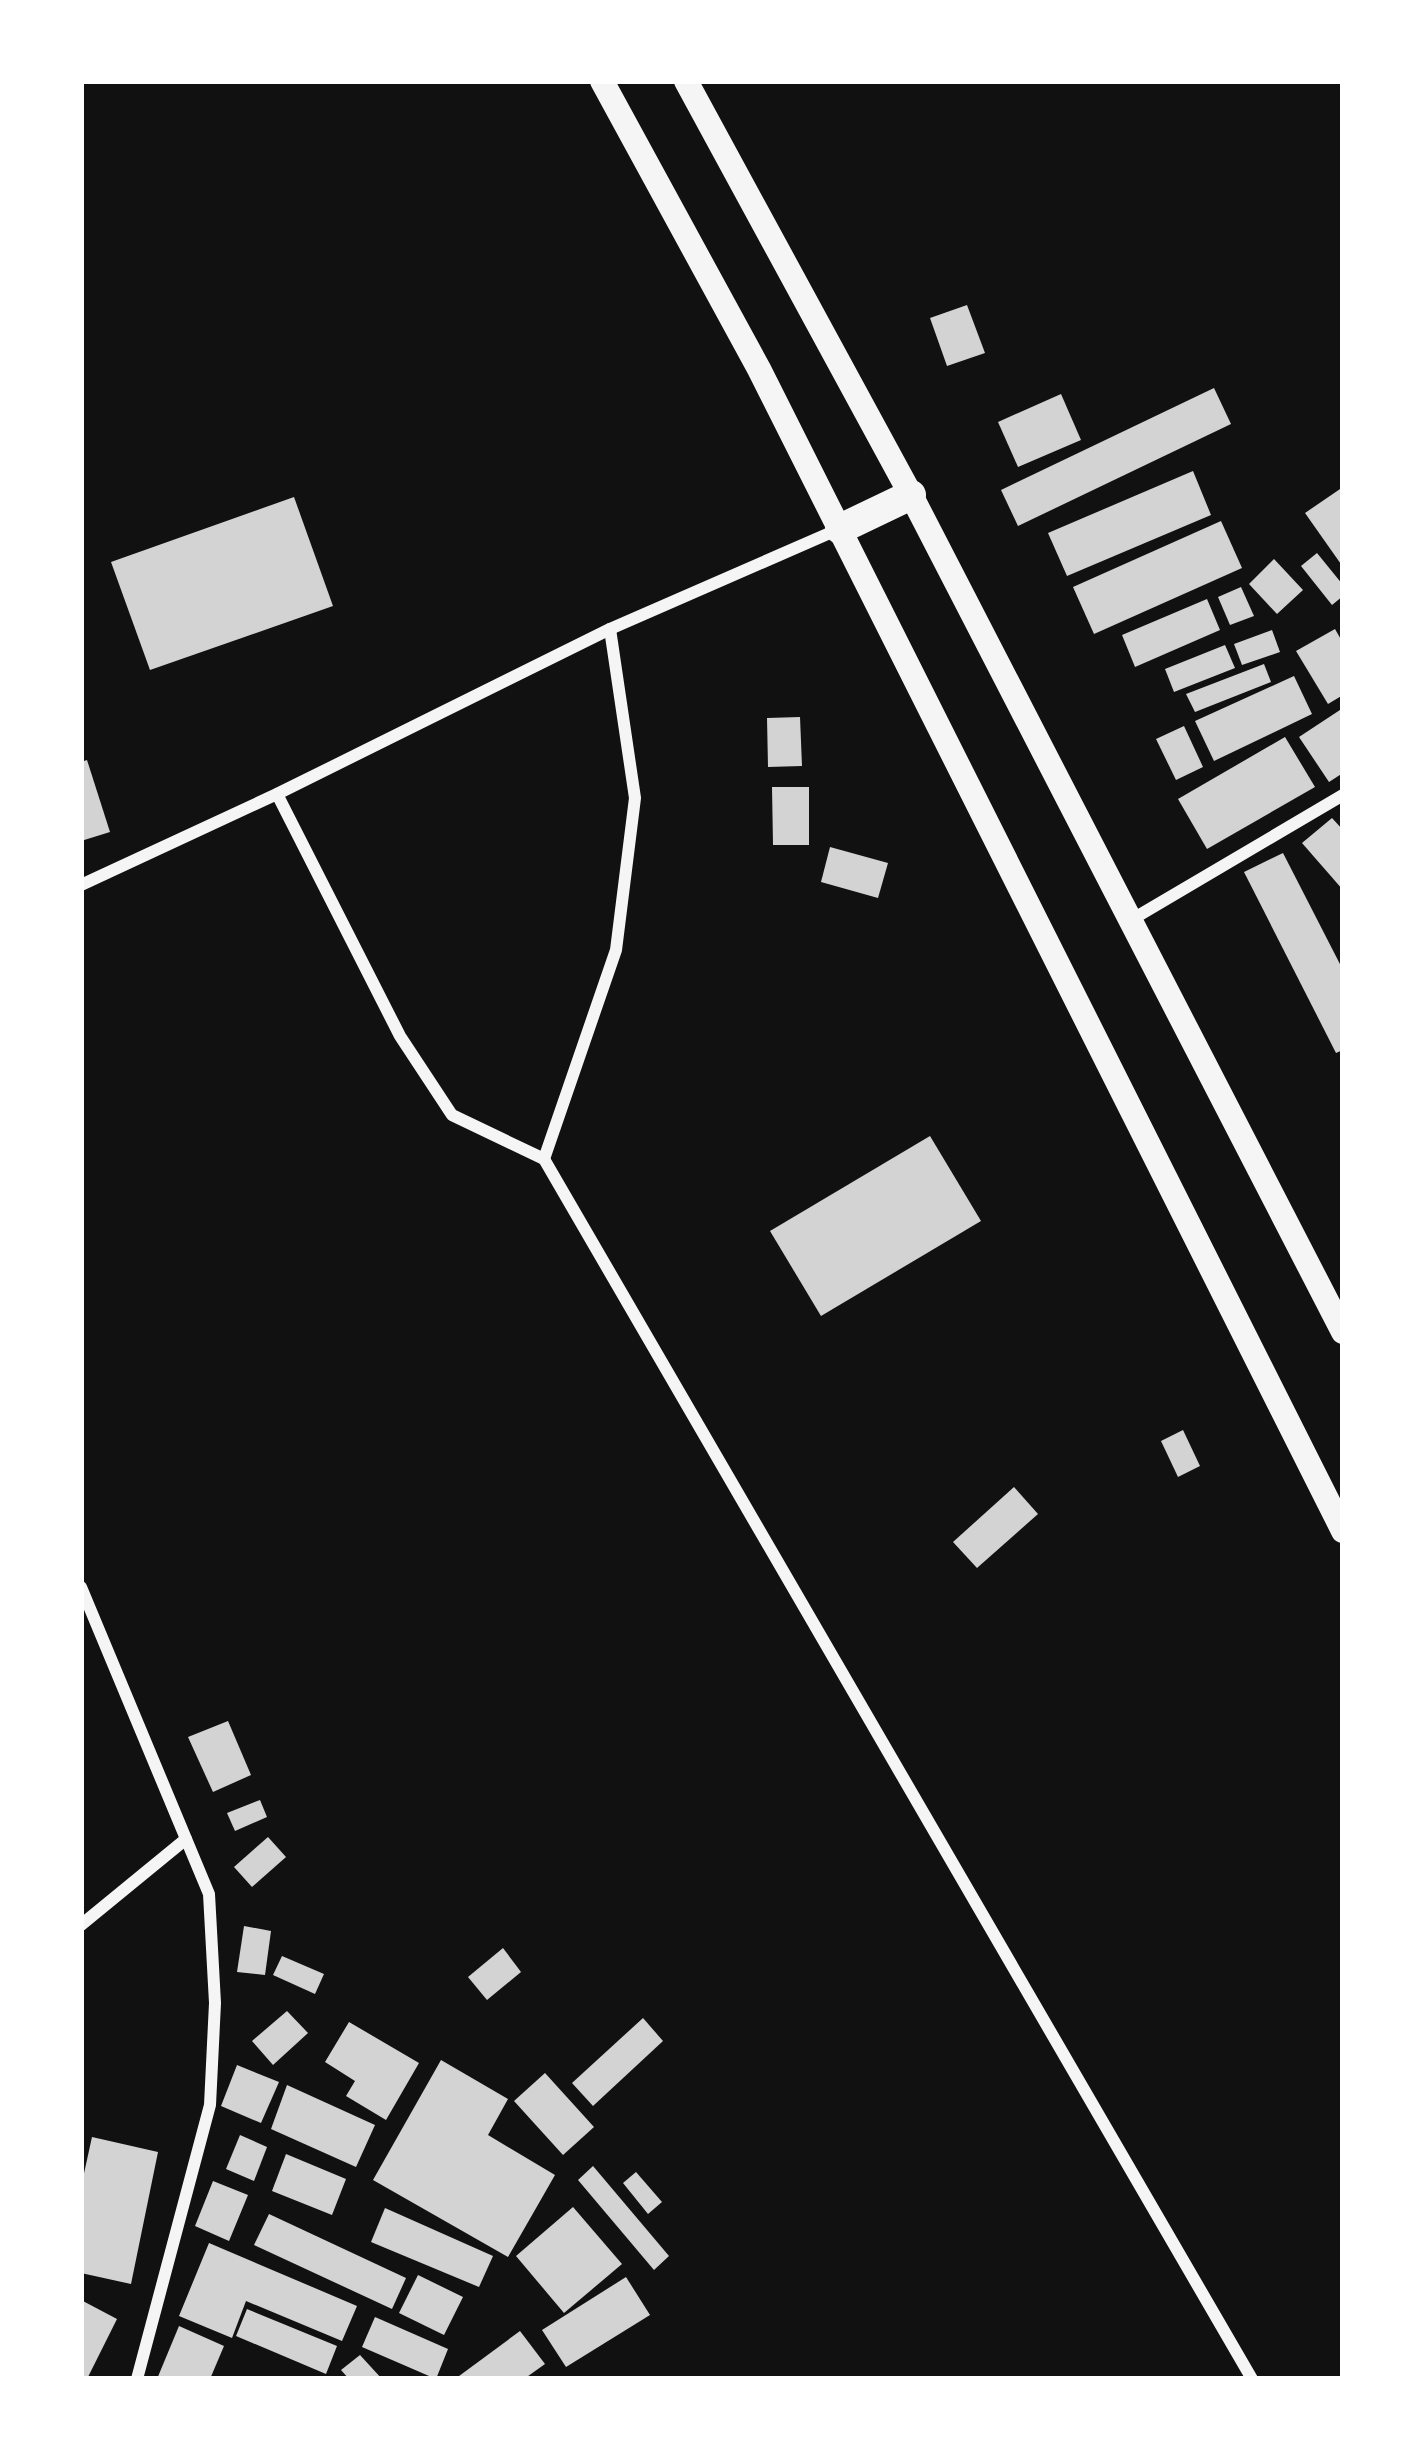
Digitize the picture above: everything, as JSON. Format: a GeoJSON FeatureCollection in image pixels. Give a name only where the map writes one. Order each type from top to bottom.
{"type":"FeatureCollection","features":[{"type":"Feature","properties":{"kind":"main road"},"geometry":{"type":"LineString","coordinates":[[602,81],[759,369],[1343,1532]]}},
{"type":"Feature","properties":{"kind":"main road"},"geometry":{"type":"LineString","coordinates":[[686,81],[911,495],[1343,1332]]}},
{"type":"Feature","properties":{"kind":"main road"},"geometry":{"type":"LineString","coordinates":[[840,529],[911,495]]}},
{"type":"Feature","properties":{"kind":"street"},"geometry":{"type":"LineString","coordinates":[[81,885],[610,629],[840,529]]}},
{"type":"Feature","properties":{"kind":"street"},"geometry":{"type":"LineString","coordinates":[[544,1159],[616,950],[634,798],[610,629]]}},
{"type":"Feature","properties":{"kind":"street"},"geometry":{"type":"LineString","coordinates":[[277,794],[400,1036],[452,1115],[544,1159],[1252,2379]]}},
{"type":"Feature","properties":{"kind":"street"},"geometry":{"type":"LineString","coordinates":[[1130,920],[1343,795]]}},
{"type":"Feature","properties":{"kind":"street"},"geometry":{"type":"LineString","coordinates":[[81,1587],[208,1894],[215,2003],[210,2105],[136,2379]]}},
{"type":"Feature","properties":{"kind":"street"},"geometry":{"type":"LineString","coordinates":[[81,1924],[185,1839]]}},
{"type":"Feature","properties":{"kind":"building"},"geometry":{"type":"Polygon","coordinates":[[[967,305],[985,353],[947,366],[930,318],[967,305]]]}},
{"type":"Feature","properties":{"kind":"building"},"geometry":{"type":"Polygon","coordinates":[[[1214,388],[1231,424],[1018,526],[1001,490],[1214,388]]]}},
{"type":"Feature","properties":{"kind":"building"},"geometry":{"type":"Polygon","coordinates":[[[1061,394],[1081,440],[1018,467],[998,422],[1061,394]]]}},
{"type":"Feature","properties":{"kind":"building"},"geometry":{"type":"Polygon","coordinates":[[[1193,471],[1211,515],[1067,576],[1048,533],[1193,471]]]}},
{"type":"Feature","properties":{"kind":"building"},"geometry":{"type":"Polygon","coordinates":[[[1343,487],[1343,567],[1305,513],[1343,487]]]}},
{"type":"Feature","properties":{"kind":"building"},"geometry":{"type":"Polygon","coordinates":[[[294,497],[333,606],[150,670],[111,562],[294,497]]]}},
{"type":"Feature","properties":{"kind":"building"},"geometry":{"type":"Polygon","coordinates":[[[1221,521],[1242,568],[1094,634],[1073,587],[1221,521]]]}},
{"type":"Feature","properties":{"kind":"building"},"geometry":{"type":"Polygon","coordinates":[[[1317,553],[1343,585],[1343,596],[1332,605],[1301,566],[1317,553]]]}},
{"type":"Feature","properties":{"kind":"building"},"geometry":{"type":"Polygon","coordinates":[[[1274,559],[1303,590],[1277,614],[1249,584],[1274,559]]]}},
{"type":"Feature","properties":{"kind":"building"},"geometry":{"type":"Polygon","coordinates":[[[1241,587],[1254,616],[1230,625],[1218,597],[1241,587]]]}},
{"type":"Feature","properties":{"kind":"building"},"geometry":{"type":"Polygon","coordinates":[[[1207,599],[1220,630],[1135,667],[1122,635],[1207,599]]]}},
{"type":"Feature","properties":{"kind":"building"},"geometry":{"type":"Polygon","coordinates":[[[1335,629],[1343,643],[1343,695],[1328,704],[1296,651],[1335,629]]]}},
{"type":"Feature","properties":{"kind":"building"},"geometry":{"type":"Polygon","coordinates":[[[1272,630],[1280,652],[1242,665],[1234,644],[1272,630]]]}},
{"type":"Feature","properties":{"kind":"building"},"geometry":{"type":"Polygon","coordinates":[[[1225,645],[1235,668],[1174,692],[1165,669],[1225,645]]]}},
{"type":"Feature","properties":{"kind":"building"},"geometry":{"type":"Polygon","coordinates":[[[1264,664],[1271,682],[1195,712],[1186,694],[1264,664]]]}},
{"type":"Feature","properties":{"kind":"building"},"geometry":{"type":"Polygon","coordinates":[[[1294,676],[1312,714],[1214,761],[1195,721],[1294,676]]]}},
{"type":"Feature","properties":{"kind":"building"},"geometry":{"type":"Polygon","coordinates":[[[1343,708],[1343,773],[1329,782],[1299,737],[1343,708]]]}},
{"type":"Feature","properties":{"kind":"building"},"geometry":{"type":"Polygon","coordinates":[[[800,717],[802,766],[768,767],[767,718],[800,717]]]}},
{"type":"Feature","properties":{"kind":"building"},"geometry":{"type":"Polygon","coordinates":[[[1184,726],[1203,767],[1176,780],[1156,739],[1184,726]]]}},
{"type":"Feature","properties":{"kind":"building"},"geometry":{"type":"Polygon","coordinates":[[[1285,737],[1315,787],[1207,849],[1178,799],[1285,737]]]}},
{"type":"Feature","properties":{"kind":"building"},"geometry":{"type":"Polygon","coordinates":[[[87,760],[110,832],[81,841],[81,762],[87,760]]]}},
{"type":"Feature","properties":{"kind":"building"},"geometry":{"type":"Polygon","coordinates":[[[772,787],[809,787],[809,845],[773,845],[772,787]]]}},
{"type":"Feature","properties":{"kind":"building"},"geometry":{"type":"Polygon","coordinates":[[[1332,818],[1343,830],[1343,890],[1302,843],[1332,818]]]}},
{"type":"Feature","properties":{"kind":"building"},"geometry":{"type":"Polygon","coordinates":[[[830,847],[888,863],[878,898],[821,882],[830,847]]]}},
{"type":"Feature","properties":{"kind":"building"},"geometry":{"type":"Polygon","coordinates":[[[1283,853],[1343,970],[1343,1050],[1336,1053],[1244,872],[1283,853]]]}},
{"type":"Feature","properties":{"kind":"building"},"geometry":{"type":"Polygon","coordinates":[[[930,1136],[981,1221],[821,1316],[770,1231],[930,1136]]]}},
{"type":"Feature","properties":{"kind":"building"},"geometry":{"type":"Polygon","coordinates":[[[1183,1430],[1200,1466],[1178,1477],[1161,1441],[1183,1430]]]}},
{"type":"Feature","properties":{"kind":"building"},"geometry":{"type":"Polygon","coordinates":[[[1014,1487],[1038,1514],[977,1568],[953,1542],[1014,1487]]]}},
{"type":"Feature","properties":{"kind":"building"},"geometry":{"type":"Polygon","coordinates":[[[228,1721],[251,1775],[213,1792],[188,1737],[228,1721]]]}},
{"type":"Feature","properties":{"kind":"building"},"geometry":{"type":"Polygon","coordinates":[[[260,1800],[267,1817],[235,1831],[227,1813],[260,1800]]]}},
{"type":"Feature","properties":{"kind":"building"},"geometry":{"type":"Polygon","coordinates":[[[268,1837],[286,1857],[252,1887],[234,1867],[268,1837]]]}},
{"type":"Feature","properties":{"kind":"building"},"geometry":{"type":"Polygon","coordinates":[[[244,1926],[271,1931],[265,1975],[237,1972],[244,1926]]]}},
{"type":"Feature","properties":{"kind":"building"},"geometry":{"type":"Polygon","coordinates":[[[503,1948],[521,1972],[487,2000],[468,1977],[503,1948]]]}},
{"type":"Feature","properties":{"kind":"building"},"geometry":{"type":"Polygon","coordinates":[[[282,1956],[324,1974],[315,1994],[273,1975],[282,1956]]]}},
{"type":"Feature","properties":{"kind":"building"},"geometry":{"type":"Polygon","coordinates":[[[287,2011],[308,2033],[273,2065],[252,2041],[287,2011]]]}},
{"type":"Feature","properties":{"kind":"building"},"geometry":{"type":"Polygon","coordinates":[[[643,2018],[663,2041],[593,2106],[572,2083],[643,2018]]]}},
{"type":"Feature","properties":{"kind":"building"},"geometry":{"type":"Polygon","coordinates":[[[349,2022],[419,2063],[386,2120],[346,2096],[355,2081],[325,2062],[349,2022]]]}},
{"type":"Feature","properties":{"kind":"building"},"geometry":{"type":"Polygon","coordinates":[[[441,2060],[508,2099],[488,2135],[555,2175],[508,2257],[373,2180],[441,2060]]]}},
{"type":"Feature","properties":{"kind":"building"},"geometry":{"type":"Polygon","coordinates":[[[237,2065],[279,2082],[261,2123],[221,2106],[237,2065]]]}},
{"type":"Feature","properties":{"kind":"building"},"geometry":{"type":"Polygon","coordinates":[[[545,2073],[594,2127],[563,2155],[514,2101],[545,2073]]]}},
{"type":"Feature","properties":{"kind":"building"},"geometry":{"type":"Polygon","coordinates":[[[287,2085],[375,2125],[356,2167],[271,2129],[287,2085]]]}},
{"type":"Feature","properties":{"kind":"building"},"geometry":{"type":"Polygon","coordinates":[[[240,2135],[267,2147],[254,2181],[226,2169],[240,2135]]]}},
{"type":"Feature","properties":{"kind":"building"},"geometry":{"type":"Polygon","coordinates":[[[92,2137],[158,2152],[131,2284],[81,2273],[81,2187],[92,2137]]]}},
{"type":"Feature","properties":{"kind":"building"},"geometry":{"type":"Polygon","coordinates":[[[286,2154],[346,2179],[332,2215],[272,2191],[286,2154]]]}},
{"type":"Feature","properties":{"kind":"building"},"geometry":{"type":"Polygon","coordinates":[[[593,2166],[669,2256],[654,2270],[578,2180],[593,2166]]]}},
{"type":"Feature","properties":{"kind":"building"},"geometry":{"type":"Polygon","coordinates":[[[636,2172],[662,2202],[648,2214],[623,2183],[636,2172]]]}},
{"type":"Feature","properties":{"kind":"building"},"geometry":{"type":"Polygon","coordinates":[[[213,2181],[248,2195],[229,2241],[195,2226],[213,2181]]]}},
{"type":"Feature","properties":{"kind":"building"},"geometry":{"type":"Polygon","coordinates":[[[573,2207],[622,2264],[564,2313],[516,2256],[573,2207]]]}},
{"type":"Feature","properties":{"kind":"building"},"geometry":{"type":"Polygon","coordinates":[[[385,2208],[493,2256],[479,2287],[371,2242],[385,2208]]]}},
{"type":"Feature","properties":{"kind":"building"},"geometry":{"type":"Polygon","coordinates":[[[269,2214],[406,2278],[392,2309],[254,2245],[269,2214]]]}},
{"type":"Feature","properties":{"kind":"building"},"geometry":{"type":"Polygon","coordinates":[[[209,2243],[357,2306],[342,2341],[246,2301],[232,2338],[179,2316],[209,2243]]]}},
{"type":"Feature","properties":{"kind":"building"},"geometry":{"type":"Polygon","coordinates":[[[418,2275],[463,2297],[444,2335],[399,2313],[418,2275]]]}},
{"type":"Feature","properties":{"kind":"building"},"geometry":{"type":"Polygon","coordinates":[[[626,2277],[650,2315],[566,2367],[542,2330],[626,2277]]]}},
{"type":"Feature","properties":{"kind":"building"},"geometry":{"type":"Polygon","coordinates":[[[81,2300],[117,2319],[87,2379],[81,2376],[81,2300]]]}},
{"type":"Feature","properties":{"kind":"building"},"geometry":{"type":"Polygon","coordinates":[[[247,2309],[337,2346],[326,2374],[236,2336],[247,2309]]]}},
{"type":"Feature","properties":{"kind":"building"},"geometry":{"type":"Polygon","coordinates":[[[375,2317],[448,2349],[436,2379],[362,2347],[375,2317]]]}},
{"type":"Feature","properties":{"kind":"building"},"geometry":{"type":"Polygon","coordinates":[[[179,2326],[224,2346],[210,2379],[157,2379],[179,2326]]]}},
{"type":"Feature","properties":{"kind":"building"},"geometry":{"type":"Polygon","coordinates":[[[520,2331],[545,2364],[524,2379],[455,2379],[520,2331]]]}},
{"type":"Feature","properties":{"kind":"building"},"geometry":{"type":"Polygon","coordinates":[[[360,2355],[382,2379],[349,2379],[341,2370],[360,2355]]]}}]}
